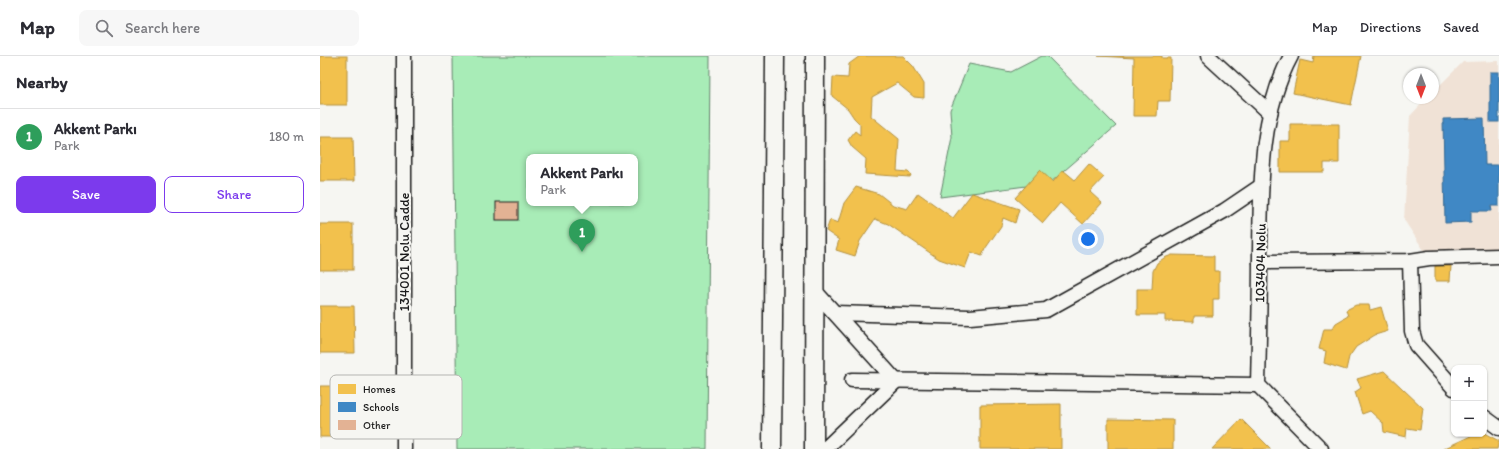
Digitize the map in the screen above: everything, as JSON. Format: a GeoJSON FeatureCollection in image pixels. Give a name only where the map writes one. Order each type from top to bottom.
{"type":"FeatureCollection","features":[{"type":"Feature","properties":{"kind":"street","name":"134001 Nolu Cadde"},"geometry":{"type":"LineString","coordinates":[[404,56],[404,375]]}},
{"type":"Feature","properties":{"kind":"street"},"geometry":{"type":"LineString","coordinates":[[772,449],[775,56]]}},
{"type":"Feature","properties":{"kind":"street"},"geometry":{"type":"LineString","coordinates":[[814,449],[813,289],[815,56]]}},
{"type":"Feature","properties":{"kind":"street"},"geometry":{"type":"LineString","coordinates":[[1208,56],[1270,113]]}},
{"type":"Feature","properties":{"kind":"street","name":"103404 Nolu"},"geometry":{"type":"LineString","coordinates":[[1258,385],[1261,186],[1270,113],[1278,84],[1291,56]]}},
{"type":"Feature","properties":{"kind":"street"},"geometry":{"type":"LineString","coordinates":[[835,313],[970,317],[1046,310],[1224,211],[1261,186]]}},
{"type":"Feature","properties":{"kind":"street"},"geometry":{"type":"LineString","coordinates":[[1260,262],[1410,261],[1429,258],[1499,256]]}},
{"type":"Feature","properties":{"kind":"street"},"geometry":{"type":"LineString","coordinates":[[1410,261],[1412,331],[1416,344],[1451,385]]}},
{"type":"Feature","properties":{"kind":"street"},"geometry":{"type":"LineString","coordinates":[[813,289],[896,381]]}},
{"type":"Feature","properties":{"kind":"street"},"geometry":{"type":"LineString","coordinates":[[852,380],[1258,385],[1321,449]]}},
{"type":"Feature","properties":{"kind":"street"},"geometry":{"type":"LineString","coordinates":[[825,449],[896,381]]}},
{"type":"Feature","properties":{"kind":"street"},"geometry":{"type":"LineString","coordinates":[[1487,420],[1499,428]]}},
{"type":"Feature","properties":{"kind":"shaded area"},"geometry":{"type":"Polygon","coordinates":[[[1499,61],[1499,255],[1429,258],[1404,220],[1410,116],[1421,104],[1439,104],[1439,86],[1463,62],[1499,61]]]}},
{"type":"Feature","properties":{"kind":"green space"},"geometry":{"type":"Polygon","coordinates":[[[453,56],[710,56],[707,449],[457,449],[457,439],[462,439],[462,375],[456,375],[453,56]]]}},
{"type":"Feature","properties":{"kind":"green space"},"geometry":{"type":"Polygon","coordinates":[[[1042,56],[1047,56],[1116,126],[1050,183],[940,197],[952,137],[950,110],[969,64],[1011,72],[1042,56]]]}},
{"type":"Feature","properties":{"kind":"building: Homes"},"geometry":{"type":"Polygon","coordinates":[[[320,56],[347,56],[347,105],[320,105],[320,56]]]}},
{"type":"Feature","properties":{"kind":"building: Homes"},"geometry":{"type":"Polygon","coordinates":[[[860,56],[903,56],[913,66],[924,84],[924,98],[914,97],[897,83],[872,97],[871,116],[899,139],[897,171],[908,172],[911,175],[910,177],[865,174],[866,159],[852,147],[848,140],[855,131],[860,135],[860,124],[848,109],[832,96],[833,77],[848,78],[849,64],[860,56]]]}},
{"type":"Feature","properties":{"kind":"building: Homes"},"geometry":{"type":"Polygon","coordinates":[[[1098,56],[1162,56],[1162,58],[1171,58],[1170,101],[1158,101],[1157,116],[1133,116],[1134,58],[1098,56]]]}},
{"type":"Feature","properties":{"kind":"building: Homes"},"geometry":{"type":"Polygon","coordinates":[[[1314,56],[1361,56],[1351,105],[1293,93],[1300,60],[1313,63],[1314,56]]]}},
{"type":"Feature","properties":{"kind":"building: Homes"},"geometry":{"type":"Polygon","coordinates":[[[1290,124],[1339,124],[1339,163],[1324,163],[1324,172],[1280,172],[1280,141],[1290,141],[1290,124]]]}},
{"type":"Feature","properties":{"kind":"building: Homes"},"geometry":{"type":"Polygon","coordinates":[[[320,137],[353,137],[354,181],[320,181],[320,137]]]}},
{"type":"Feature","properties":{"kind":"building: Homes"},"geometry":{"type":"Polygon","coordinates":[[[1089,164],[1104,177],[1090,192],[1102,203],[1083,224],[1060,203],[1043,223],[1015,198],[1040,170],[1053,182],[1063,170],[1075,180],[1089,164]]]}},
{"type":"Feature","properties":{"kind":"building: Homes"},"geometry":{"type":"Polygon","coordinates":[[[856,187],[879,194],[893,205],[907,209],[918,193],[953,218],[972,193],[1019,209],[1015,223],[1003,218],[1001,226],[985,249],[982,256],[971,252],[965,268],[939,259],[888,224],[875,219],[860,241],[855,256],[836,250],[839,240],[826,231],[830,220],[838,223],[844,203],[856,187]]]}},
{"type":"Feature","properties":{"kind":"building: Homes"},"geometry":{"type":"Polygon","coordinates":[[[320,224],[353,224],[353,270],[320,270],[320,224]]]}},
{"type":"Feature","properties":{"kind":"building: Homes"},"geometry":{"type":"Polygon","coordinates":[[[1172,255],[1214,256],[1214,271],[1219,271],[1219,299],[1213,299],[1213,316],[1194,316],[1194,322],[1165,321],[1165,315],[1137,315],[1137,289],[1152,289],[1153,271],[1157,263],[1172,255]]]}},
{"type":"Feature","properties":{"kind":"building: Homes"},"geometry":{"type":"Polygon","coordinates":[[[1435,266],[1451,266],[1450,281],[1435,281],[1435,266]]]}},
{"type":"Feature","properties":{"kind":"building: Homes"},"geometry":{"type":"Polygon","coordinates":[[[1356,305],[1369,305],[1370,310],[1381,307],[1388,331],[1375,335],[1356,347],[1349,357],[1346,370],[1324,363],[1326,351],[1319,349],[1324,329],[1332,329],[1336,323],[1348,316],[1346,310],[1356,305]]]}},
{"type":"Feature","properties":{"kind":"building: Homes"},"geometry":{"type":"Polygon","coordinates":[[[320,306],[354,306],[355,353],[320,353],[320,306]]]}},
{"type":"Feature","properties":{"kind":"building: Homes"},"geometry":{"type":"Polygon","coordinates":[[[1384,371],[1423,408],[1420,430],[1407,428],[1406,437],[1384,432],[1383,423],[1370,411],[1362,414],[1355,392],[1361,388],[1357,379],[1384,371]]]}},
{"type":"Feature","properties":{"kind":"building: Homes"},"geometry":{"type":"Polygon","coordinates":[[[320,386],[330,386],[330,437],[320,437],[320,386]]]}},
{"type":"Feature","properties":{"kind":"building: Homes"},"geometry":{"type":"Polygon","coordinates":[[[1061,404],[1061,449],[980,449],[980,405],[1061,404]]]}},
{"type":"Feature","properties":{"kind":"building: Homes"},"geometry":{"type":"Polygon","coordinates":[[[1108,419],[1173,420],[1173,449],[1108,449],[1108,419]]]}},
{"type":"Feature","properties":{"kind":"building: Homes"},"geometry":{"type":"Polygon","coordinates":[[[1241,419],[1271,449],[1212,449],[1241,419]]]}},
{"type":"Feature","properties":{"kind":"building: Homes"},"geometry":{"type":"Polygon","coordinates":[[[1487,435],[1499,441],[1497,449],[1443,449],[1469,437],[1487,437],[1487,435]]]}},
{"type":"Feature","properties":{"kind":"building: Schools"},"geometry":{"type":"Polygon","coordinates":[[[1490,72],[1499,72],[1499,122],[1490,122],[1490,72]]]}},
{"type":"Feature","properties":{"kind":"building: Schools"},"geometry":{"type":"Polygon","coordinates":[[[1484,118],[1485,165],[1499,165],[1499,206],[1491,206],[1492,211],[1471,211],[1471,222],[1445,223],[1443,119],[1484,118]]]}},
{"type":"Feature","properties":{"kind":"building: Other"},"geometry":{"type":"Polygon","coordinates":[[[496,202],[518,202],[518,220],[496,220],[496,202]]]}},
{"type":"Feature","properties":{"kind":"place","name":"Akkent Parkı"},"geometry":{"type":"Point","coordinates":[582,252]}}]}
